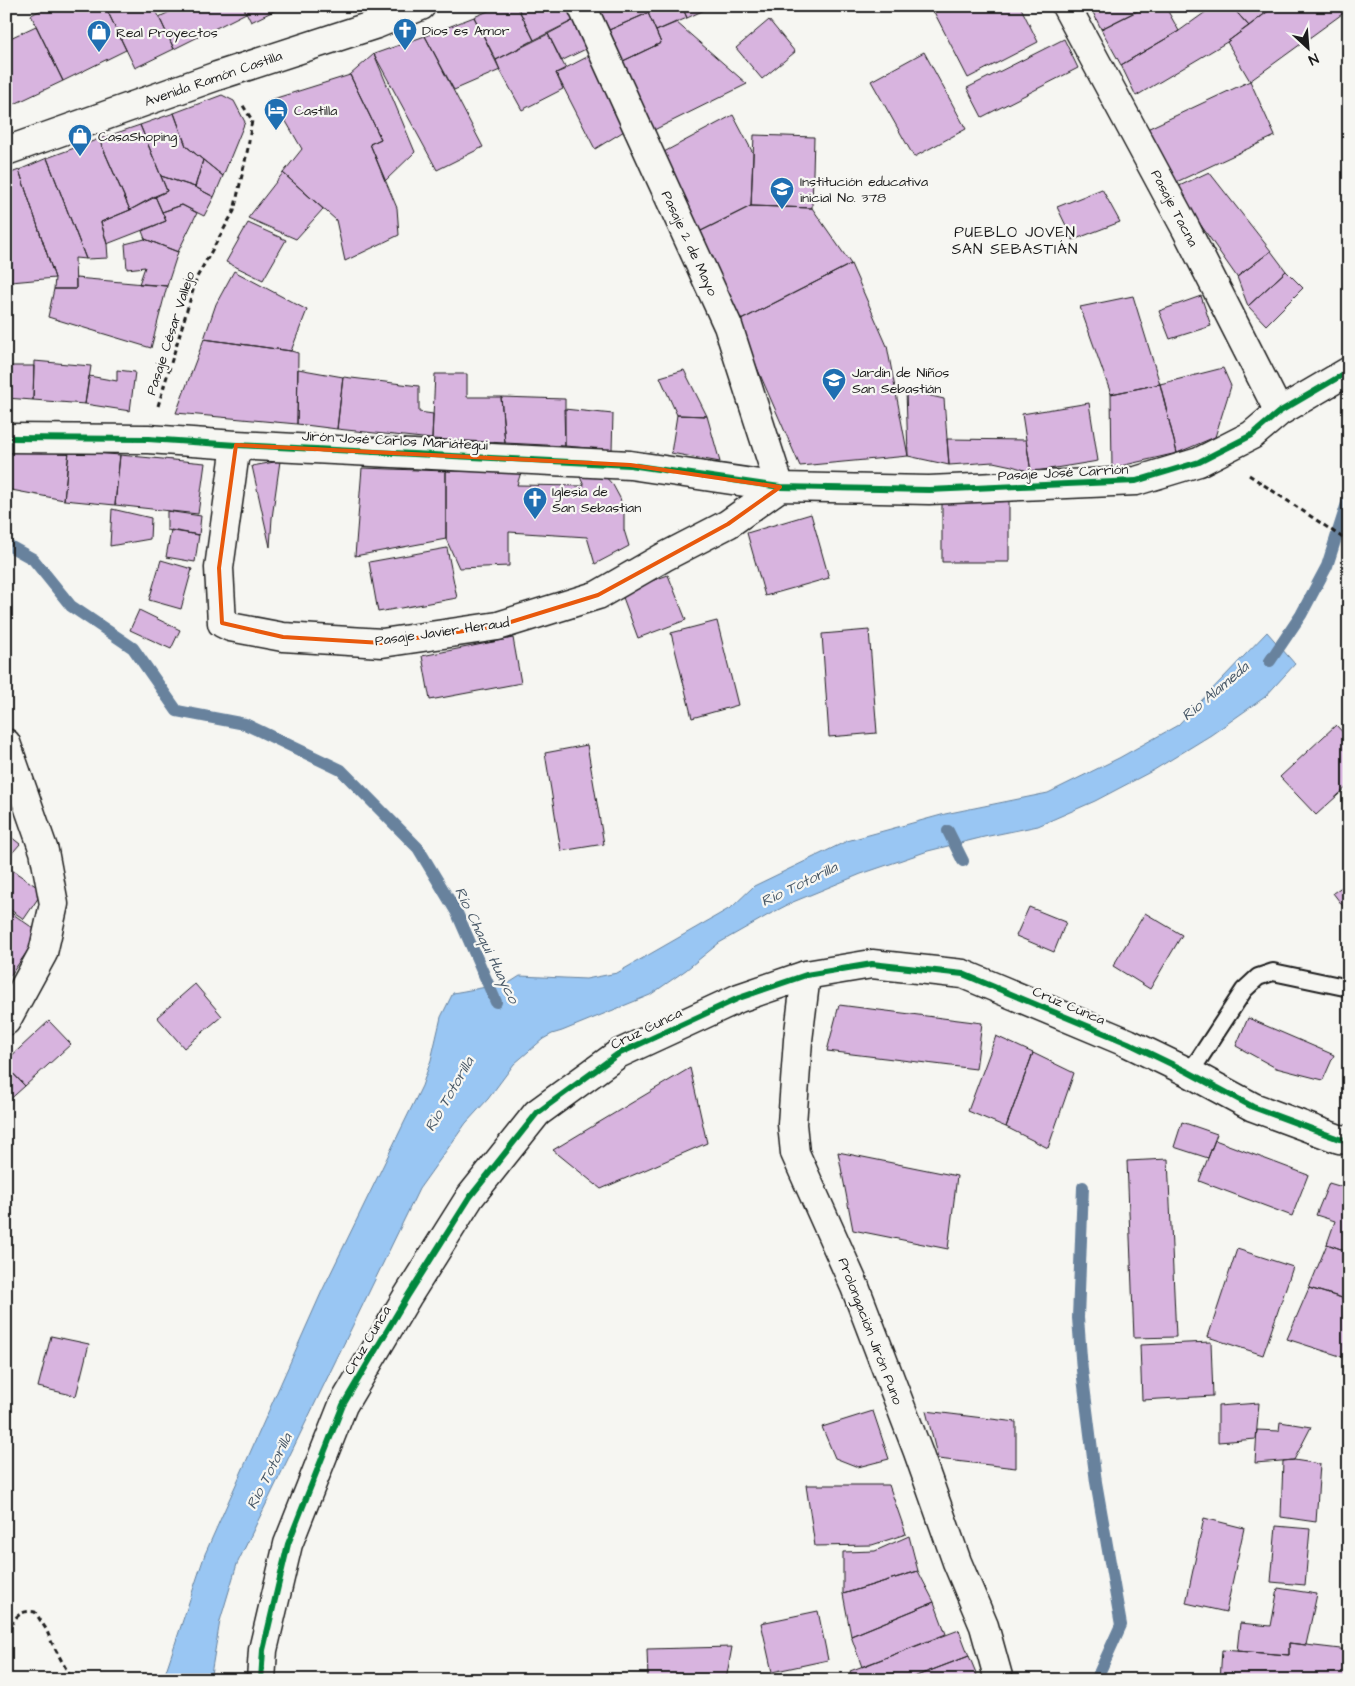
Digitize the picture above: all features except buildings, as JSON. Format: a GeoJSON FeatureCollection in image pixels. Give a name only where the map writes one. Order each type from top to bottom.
{"type":"FeatureCollection","features":[{"type":"Feature","properties":{"kind":"street","name":"Avenida Ramón Castilla"},"geometry":{"type":"LineString","coordinates":[[6,151],[217,76],[377,24],[421,6]]}},
{"type":"Feature","properties":{"kind":"street","name":"Pasaje 2 de Mayo"},"geometry":{"type":"LineString","coordinates":[[582,6],[728,326],[780,487]]}},
{"type":"Feature","properties":{"kind":"street","name":"Pasaje Tacna"},"geometry":{"type":"LineString","coordinates":[[1066,6],[1186,229],[1279,412]]}},
{"type":"Feature","properties":{"kind":"street","name":"Pasaje José Carrión"},"geometry":{"type":"LineString","coordinates":[[780,487],[929,490],[1136,481],[1199,462],[1252,435],[1279,412],[1349,371]]}},
{"type":"Feature","properties":{"kind":"street","name":"Jirón José Carlos Mariátegui"},"geometry":{"type":"LineString","coordinates":[[6,438],[148,439],[630,465],[780,487]]}},
{"type":"Feature","properties":{"kind":"street","name":"Pasaje Javier Heraud"},"geometry":{"type":"LineString","coordinates":[[236,445],[219,568],[222,623],[230,628],[283,637],[382,643],[498,626],[598,595],[664,557],[728,524],[780,487]]}},
{"type":"Feature","properties":{"kind":"street"},"geometry":{"type":"LineString","coordinates":[[6,742],[44,851],[54,904],[43,953],[6,1020]]}},
{"type":"Feature","properties":{"kind":"street","name":"Cruz Cunca"},"geometry":{"type":"LineString","coordinates":[[261,1680],[263,1650],[288,1544],[343,1404],[470,1197],[538,1113],[618,1054],[739,998],[806,975],[872,964],[963,974],[1128,1043],[1188,1072],[1253,1107],[1349,1140]]}},
{"type":"Feature","properties":{"kind":"street","name":"Prolongación Jirón Puno"},"geometry":{"type":"LineString","coordinates":[[806,975],[798,1040],[792,1124],[795,1153],[855,1287],[918,1452],[957,1562],[984,1626],[999,1680]]}},
{"type":"Feature","properties":{"kind":"lane"},"geometry":{"type":"LineString","coordinates":[[1188,1072],[1199,1059],[1244,990],[1258,977],[1273,972],[1349,988]]}},
{"type":"Feature","properties":{"kind":"path"},"geometry":{"type":"LineString","coordinates":[[1248,474],[1349,542]]}},
{"type":"Feature","properties":{"kind":"path"},"geometry":{"type":"LineString","coordinates":[[6,1633],[19,1614],[27,1611],[35,1612],[46,1629],[72,1680]]}},
{"type":"Feature","properties":{"kind":"highlighted area"},"geometry":{"type":"Polygon","coordinates":[[[236,445],[630,465],[780,487],[728,524],[598,595],[498,626],[382,643],[283,637],[222,623],[219,568],[236,445]]]}},
{"type":"Feature","properties":{"kind":"water","name":"Rio Totorilla"},"geometry":{"type":"Polygon","coordinates":[[[1267,632],[1295,664],[1265,697],[1211,735],[1154,770],[1095,801],[1038,826],[928,851],[861,874],[793,902],[719,943],[686,970],[650,995],[552,1034],[543,1039],[514,1064],[488,1099],[466,1123],[419,1189],[237,1564],[220,1621],[210,1680],[163,1680],[205,1554],[322,1291],[422,1086],[431,1060],[441,1017],[453,993],[509,983],[520,976],[586,979],[617,973],[732,907],[754,886],[847,841],[945,814],[1048,793],[1119,758],[1178,725],[1267,632]]]}},
{"type":"Feature","properties":{"kind":"waterway","name":"Rio Alameda"},"geometry":{"type":"LineString","coordinates":[[1270,661],[1301,615],[1327,566],[1349,497]]}},
{"type":"Feature","properties":{"kind":"waterway","name":"Río Chaqui Huayco"},"geometry":{"type":"LineString","coordinates":[[6,544],[33,559],[71,606],[133,648],[177,711],[245,724],[341,770],[418,848],[457,913],[496,1002]]}},
{"type":"Feature","properties":{"kind":"waterway"},"geometry":{"type":"LineString","coordinates":[[948,831],[963,861]]}},
{"type":"Feature","properties":{"kind":"waterway"},"geometry":{"type":"LineString","coordinates":[[1083,1187],[1078,1318],[1082,1370],[1096,1482],[1121,1625],[1096,1680]]}},
{"type":"Feature","properties":{"kind":"cycle path"},"geometry":{"type":"LineString","coordinates":[[6,438],[148,439],[630,465],[780,487],[929,490],[1136,481],[1199,462],[1252,435],[1279,412],[1349,371]]}},
{"type":"Feature","properties":{"kind":"cycle path"},"geometry":{"type":"LineString","coordinates":[[261,1680],[263,1650],[288,1544],[343,1405],[407,1297],[470,1197],[537,1113],[618,1054],[739,998],[806,975],[872,964],[963,974],[1128,1043],[1188,1072],[1253,1107],[1339,1139],[1349,1140]]}},
{"type":"Feature","properties":{"kind":"place","name":"Dios es Amor"},"geometry":{"type":"Point","coordinates":[405,51]}},
{"type":"Feature","properties":{"kind":"place","name":"Real Proyectos"},"geometry":{"type":"Point","coordinates":[99,53]}},
{"type":"Feature","properties":{"kind":"place","name":"Castilla"},"geometry":{"type":"Point","coordinates":[276,131]}},
{"type":"Feature","properties":{"kind":"place","name":"CasaShoping"},"geometry":{"type":"Point","coordinates":[80,157]}},
{"type":"Feature","properties":{"kind":"place","name":"Institución educativa inicial No. 378"},"geometry":{"type":"Point","coordinates":[782,210]}},
{"type":"Feature","properties":{"kind":"place","name":"Jardín de Niños San Sebastián"},"geometry":{"type":"Point","coordinates":[834,401]}},
{"type":"Feature","properties":{"kind":"place","name":"Iglesia de San Sebastian"},"geometry":{"type":"Point","coordinates":[535,520]}},
{"type":"Feature","properties":{"kind":"district","name":"PUEBLO JOVEN SAN SEBASTIÁN"},"geometry":{"type":"Point","coordinates":[1015,240]}}]}
